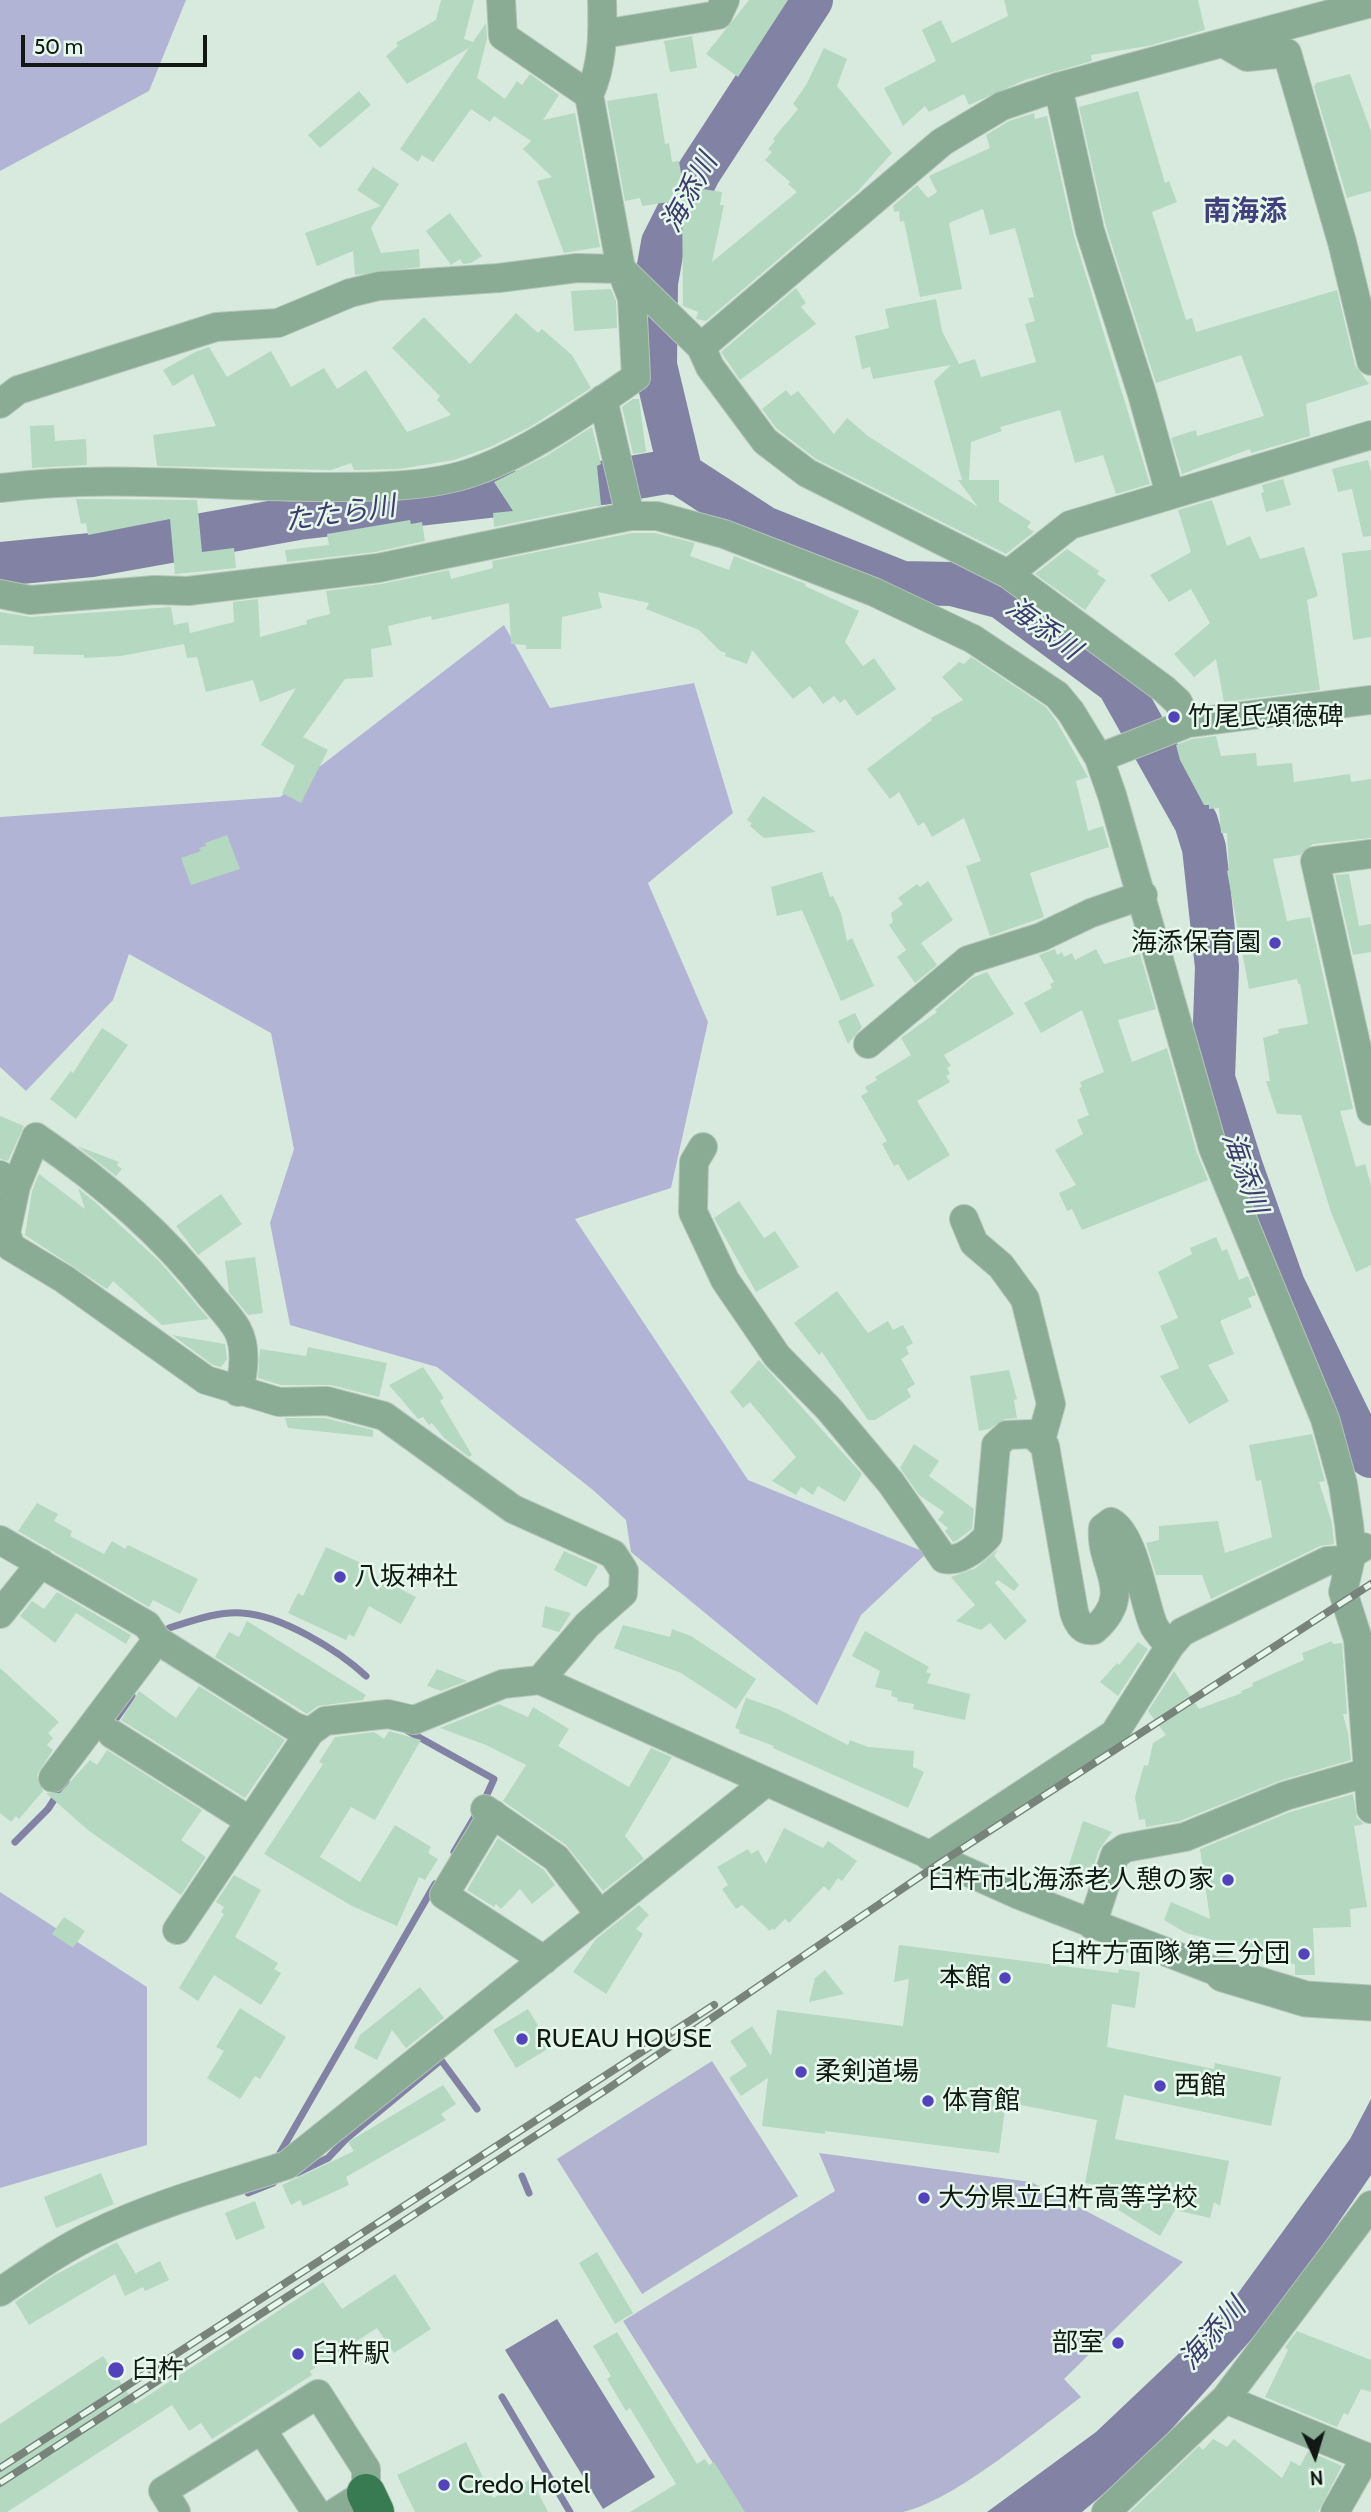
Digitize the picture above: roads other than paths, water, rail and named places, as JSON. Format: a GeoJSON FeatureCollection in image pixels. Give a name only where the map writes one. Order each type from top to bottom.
{"type":"FeatureCollection","features":[{"type":"Feature","properties":{"kind":"street"},"geometry":{"type":"LineString","coordinates":[[501,0],[503,36],[589,95]]}},
{"type":"Feature","properties":{"kind":"street"},"geometry":{"type":"LineString","coordinates":[[0,488],[75,481],[276,487],[432,481],[475,471],[603,400],[636,377],[631,277],[589,95],[597,79],[603,34],[602,0]]}},
{"type":"Feature","properties":{"kind":"street"},"geometry":{"type":"LineString","coordinates":[[603,34],[718,15],[725,0]]}},
{"type":"Feature","properties":{"kind":"street"},"geometry":{"type":"LineString","coordinates":[[701,347],[942,142],[1002,106],[1058,87],[1371,3]]}},
{"type":"Feature","properties":{"kind":"street"},"geometry":{"type":"LineString","coordinates":[[1223,43],[1247,57],[1287,53],[1342,242],[1371,360]]}},
{"type":"Feature","properties":{"kind":"street"},"geometry":{"type":"LineString","coordinates":[[1058,87],[1090,231],[1142,394],[1170,494]]}},
{"type":"Feature","properties":{"kind":"street"},"geometry":{"type":"LineString","coordinates":[[0,404],[18,390],[216,327],[278,323],[350,293],[379,286],[499,278],[576,268],[631,277],[701,347],[709,367],[765,441],[807,473],[1009,574],[1164,689],[1178,702],[1180,726]]}},
{"type":"Feature","properties":{"kind":"street"},"geometry":{"type":"LineString","coordinates":[[603,400],[619,459],[628,511]]}},
{"type":"Feature","properties":{"kind":"street"},"geometry":{"type":"LineString","coordinates":[[1009,574],[1070,525],[1371,435]]}},
{"type":"Feature","properties":{"kind":"street"},"geometry":{"type":"LineString","coordinates":[[0,594],[30,600],[257,584],[378,568],[628,511],[724,534],[874,592],[973,639],[1057,695],[1107,756],[1213,1148],[1325,1419],[1358,1550],[1343,1592],[1358,1639],[1371,1810]]}},
{"type":"Feature","properties":{"kind":"street"},"geometry":{"type":"LineString","coordinates":[[1107,756],[1180,726],[1371,701]]}},
{"type":"Feature","properties":{"kind":"street"},"geometry":{"type":"LineString","coordinates":[[1371,854],[1315,861],[1371,1111]]}},
{"type":"Feature","properties":{"kind":"street"},"geometry":{"type":"LineString","coordinates":[[868,1044],[968,960],[1041,937],[1091,914],[1143,895]]}},
{"type":"Feature","properties":{"kind":"street"},"geometry":{"type":"LineString","coordinates":[[238,1392],[242,1377],[243,1351],[237,1330],[156,1231],[65,1157],[36,1138],[8,1180],[6,1233],[11,1247],[64,1279],[206,1380],[238,1392],[279,1402],[327,1401],[384,1416],[513,1509],[613,1554],[624,1571],[623,1593],[587,1625],[540,1680]]}},
{"type":"Feature","properties":{"kind":"street"},"geometry":{"type":"LineString","coordinates":[[703,1147],[694,1162],[693,1212],[725,1280],[777,1356],[829,1409],[882,1473],[944,1559],[959,1558],[988,1536],[996,1445],[1007,1435],[1032,1434],[1041,1440],[1048,1458],[1074,1612],[1080,1626],[1088,1631],[1094,1630],[1111,1609],[1115,1584],[1102,1531],[1105,1525],[1113,1523],[1122,1533],[1133,1560],[1154,1626],[1170,1646]]}},
{"type":"Feature","properties":{"kind":"street"},"geometry":{"type":"LineString","coordinates":[[964,1219],[974,1243],[1001,1266],[1025,1299],[1051,1404],[1041,1440]]}},
{"type":"Feature","properties":{"kind":"street"},"geometry":{"type":"LineString","coordinates":[[0,1539],[147,1625],[157,1640],[295,1727],[310,1732]]}},
{"type":"Feature","properties":{"kind":"street"},"geometry":{"type":"LineString","coordinates":[[929,1856],[1114,1734],[1170,1646],[1182,1632],[1327,1562],[1343,1560],[1358,1550]]}},
{"type":"Feature","properties":{"kind":"street"},"geometry":{"type":"LineString","coordinates":[[0,1614],[41,1563]]}},
{"type":"Feature","properties":{"kind":"street"},"geometry":{"type":"LineString","coordinates":[[53,1778],[157,1640]]}},
{"type":"Feature","properties":{"kind":"street"},"geometry":{"type":"LineString","coordinates":[[177,1930],[310,1732],[325,1721],[388,1714],[414,1720],[503,1684],[540,1680],[929,1856],[1092,1925],[1223,1974],[1306,1999],[1371,2003]]}},
{"type":"Feature","properties":{"kind":"street"},"geometry":{"type":"LineString","coordinates":[[112,1734],[250,1821]]}},
{"type":"Feature","properties":{"kind":"street"},"geometry":{"type":"LineString","coordinates":[[1092,1925],[1115,1855],[1125,1847],[1185,1837],[1285,1796],[1369,1772]]}},
{"type":"Feature","properties":{"kind":"street"},"geometry":{"type":"LineString","coordinates":[[0,2292],[60,2251],[95,2233],[190,2195],[287,2165],[766,1782]]}},
{"type":"Feature","properties":{"kind":"street"},"geometry":{"type":"LineString","coordinates":[[544,1960],[444,1895],[489,1811],[556,1858],[600,1915]]}},
{"type":"Feature","properties":{"kind":"street"},"geometry":{"type":"LineString","coordinates":[[1106,2512],[1225,2399],[1371,2205]]}},
{"type":"Feature","properties":{"kind":"street"},"geometry":{"type":"LineString","coordinates":[[176,2512],[163,2491],[318,2393],[366,2469],[359,2506]]}},
{"type":"Feature","properties":{"kind":"street"},"geometry":{"type":"LineString","coordinates":[[1225,2399],[1369,2458],[1335,2512]]}},
{"type":"Feature","properties":{"kind":"street"},"geometry":{"type":"LineString","coordinates":[[262,2430],[316,2512]]}},
{"type":"Feature","properties":{"kind":"water"},"geometry":{"type":"Polygon","coordinates":[[[1304,1314],[1341,1393],[1354,1409],[1355,1423],[1371,1450],[1371,1460],[1347,1433],[1327,1395],[1295,1320],[1304,1314]]]}},
{"type":"Feature","properties":{"kind":"water"},"geometry":{"type":"Polygon","coordinates":[[[1371,2099],[1371,2175],[1281,2306],[1145,2459],[1082,2512],[987,2512],[1096,2432],[1228,2307],[1350,2139],[1371,2099]]]}},
{"type":"Feature","properties":{"kind":"water"},"geometry":{"type":"Polygon","coordinates":[[[557,2319],[655,2477],[603,2509],[505,2350],[557,2319]]]}},
{"type":"Feature","properties":{"kind":"waterway","name":"海添川"},"geometry":{"type":"LineString","coordinates":[[681,474],[655,365],[656,283],[663,243],[699,172],[811,0]]}},
{"type":"Feature","properties":{"kind":"waterway","name":"海添川"},"geometry":{"type":"LineString","coordinates":[[0,564],[91,555],[298,518],[602,483],[666,472],[681,474],[764,528],[902,583],[952,584],[1002,597],[1118,683],[1196,822],[1204,848],[1217,967],[1213,1078],[1283,1285],[1364,1450],[1371,1456]]}},
{"type":"Feature","properties":{"kind":"waterway"},"geometry":{"type":"LineString","coordinates":[[169,1628],[224,1614],[257,1615],[291,1627],[325,1645],[366,1676]]}},
{"type":"Feature","properties":{"kind":"waterway"},"geometry":{"type":"LineString","coordinates":[[111,1726],[132,1696]]}},
{"type":"Feature","properties":{"kind":"waterway"},"geometry":{"type":"LineString","coordinates":[[406,1730],[494,1779],[484,1801]]}},
{"type":"Feature","properties":{"kind":"waterway"},"geometry":{"type":"LineString","coordinates":[[15,1842],[48,1809],[66,1781]]}},
{"type":"Feature","properties":{"kind":"waterway"},"geometry":{"type":"LineString","coordinates":[[454,1852],[478,1811]]}},
{"type":"Feature","properties":{"kind":"waterway"},"geometry":{"type":"LineString","coordinates":[[280,2153],[435,1884]]}},
{"type":"Feature","properties":{"kind":"waterway"},"geometry":{"type":"LineString","coordinates":[[297,2173],[328,2158],[346,2139],[441,2060],[477,2109]]}},
{"type":"Feature","properties":{"kind":"waterway"},"geometry":{"type":"LineString","coordinates":[[522,2176],[529,2193]]}},
{"type":"Feature","properties":{"kind":"waterway"},"geometry":{"type":"LineString","coordinates":[[248,2193],[273,2183]]}},
{"type":"Feature","properties":{"kind":"waterway"},"geometry":{"type":"LineString","coordinates":[[502,2397],[570,2512]]}},
{"type":"Feature","properties":{"kind":"railway"},"geometry":{"type":"LineString","coordinates":[[0,2483],[606,2090],[943,1861],[1371,1584]]}},
{"type":"Feature","properties":{"kind":"railway"},"geometry":{"type":"LineString","coordinates":[[0,2468],[714,2005]]}},
{"type":"Feature","properties":{"kind":"place","name":"竹尾氏頌徳碑"},"geometry":{"type":"Point","coordinates":[1174,717]}},
{"type":"Feature","properties":{"kind":"place","name":"海添保育園"},"geometry":{"type":"Point","coordinates":[1275,943]}},
{"type":"Feature","properties":{"kind":"place","name":"八坂神社"},"geometry":{"type":"Point","coordinates":[340,1577]}},
{"type":"Feature","properties":{"kind":"place","name":"臼杵市北海添老人憩の家"},"geometry":{"type":"Point","coordinates":[1228,1880]}},
{"type":"Feature","properties":{"kind":"place","name":"臼杵方面隊 第三分団"},"geometry":{"type":"Point","coordinates":[1304,1954]}},
{"type":"Feature","properties":{"kind":"place","name":"本館"},"geometry":{"type":"Point","coordinates":[1005,1978]}},
{"type":"Feature","properties":{"kind":"place","name":"RUEAU HOUSE"},"geometry":{"type":"Point","coordinates":[522,2039]}},
{"type":"Feature","properties":{"kind":"place","name":"柔剣道場"},"geometry":{"type":"Point","coordinates":[801,2072]}},
{"type":"Feature","properties":{"kind":"place","name":"西館"},"geometry":{"type":"Point","coordinates":[1160,2086]}},
{"type":"Feature","properties":{"kind":"place","name":"体育館"},"geometry":{"type":"Point","coordinates":[928,2101]}},
{"type":"Feature","properties":{"kind":"place","name":"大分県立臼杵高等学校"},"geometry":{"type":"Point","coordinates":[924,2198]}},
{"type":"Feature","properties":{"kind":"place","name":"部室"},"geometry":{"type":"Point","coordinates":[1118,2343]}},
{"type":"Feature","properties":{"kind":"place","name":"臼杵駅"},"geometry":{"type":"Point","coordinates":[298,2354]}},
{"type":"Feature","properties":{"kind":"place","name":"臼杵"},"geometry":{"type":"Point","coordinates":[116,2370]}},
{"type":"Feature","properties":{"kind":"place","name":"Credo Hotel"},"geometry":{"type":"Point","coordinates":[444,2485]}},
{"type":"Feature","properties":{"kind":"district","name":"南海添"},"geometry":{"type":"Point","coordinates":[1245,212]}},
{"type":"Feature","properties":{"kind":"water label","name":"たたら川"},"geometry":{"type":"Point","coordinates":[340,514]}}]}
